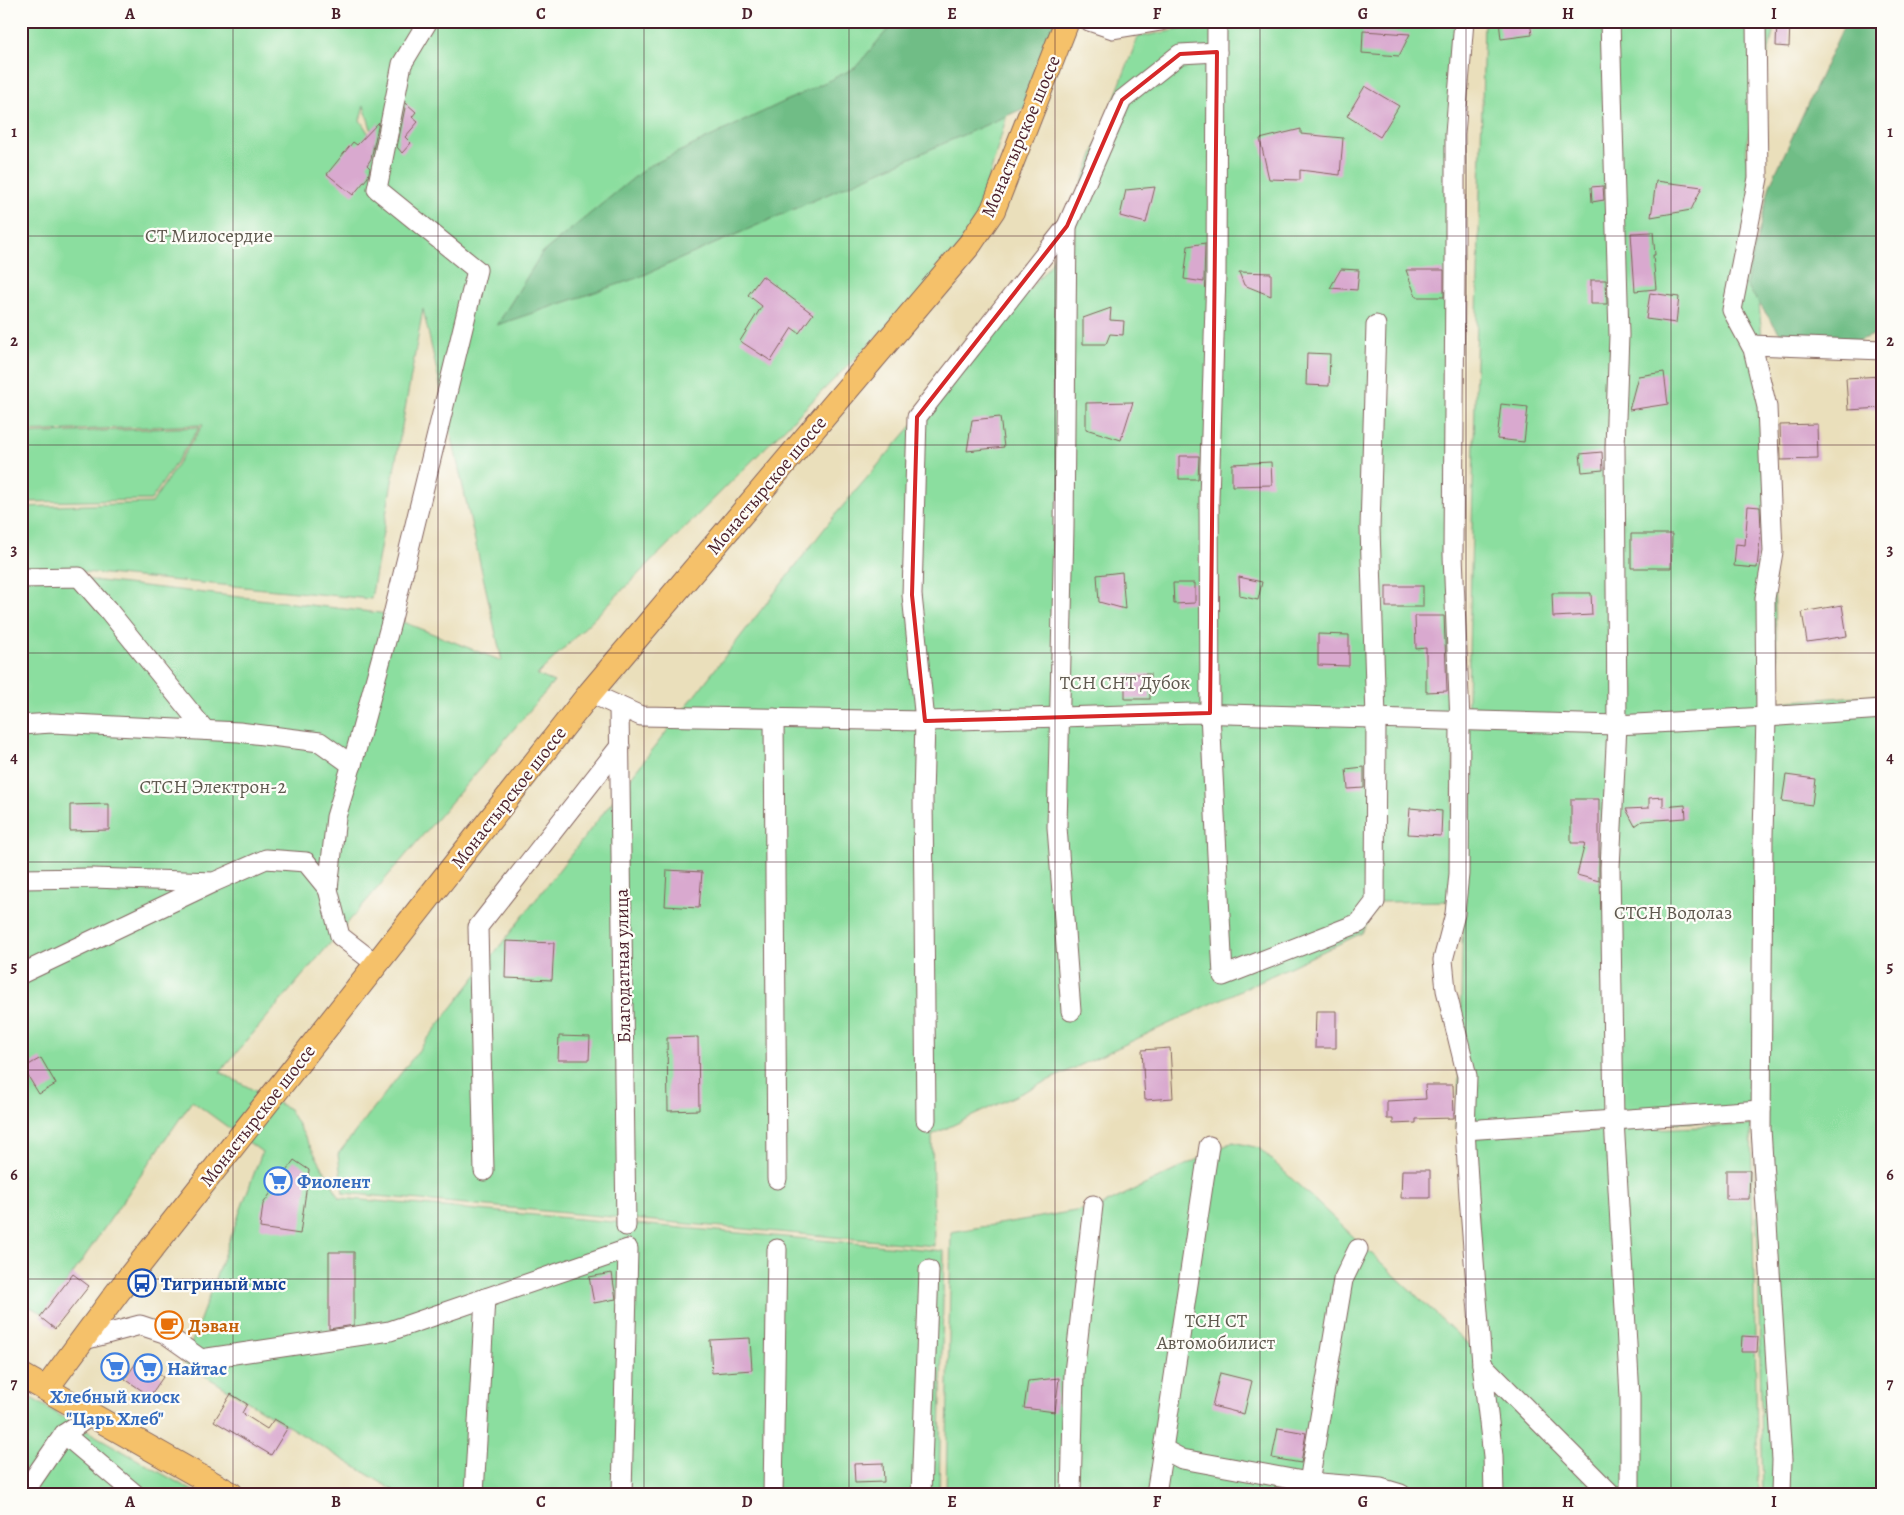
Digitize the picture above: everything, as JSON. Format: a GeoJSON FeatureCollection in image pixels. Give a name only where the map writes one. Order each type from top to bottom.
{"type":"FeatureCollection","features":[{"type":"Feature","properties":{"kind":"main road","name":"Монастырское шоссе"},"geometry":{"type":"LineString","coordinates":[[46,1389],[80,1341],[590,693],[974,237],[993,210],[1067,21]]}},
{"type":"Feature","properties":{"kind":"main road"},"geometry":{"type":"LineString","coordinates":[[21,1375],[231,1494]]}},
{"type":"Feature","properties":{"kind":"street"},"geometry":{"type":"LineString","coordinates":[[376,964],[340,936],[328,890],[336,817],[392,619],[477,270],[377,189],[402,64],[428,21]]}},
{"type":"Feature","properties":{"kind":"street"},"geometry":{"type":"LineString","coordinates":[[1089,21],[1114,29],[1161,21]]}},
{"type":"Feature","properties":{"kind":"street"},"geometry":{"type":"LineString","coordinates":[[1217,21],[1216,274],[1209,498],[1210,713],[1223,976],[1358,923],[1375,902],[1376,718],[1370,528],[1376,325]]}},
{"type":"Feature","properties":{"kind":"street"},"geometry":{"type":"LineString","coordinates":[[1464,21],[1455,134],[1456,268],[1453,555],[1460,722],[1459,874],[1455,914],[1443,960],[1446,990],[1467,1076],[1465,1130],[1482,1364],[1494,1456],[1494,1494]]}},
{"type":"Feature","properties":{"kind":"street"},"geometry":{"type":"LineString","coordinates":[[1610,21],[1618,312],[1615,447],[1617,725],[1610,868],[1614,1120],[1630,1396],[1630,1494]]}},
{"type":"Feature","properties":{"kind":"street"},"geometry":{"type":"LineString","coordinates":[[1756,21],[1758,178],[1732,310],[1751,345],[1767,407],[1772,544],[1765,598],[1766,718],[1763,835],[1764,983],[1762,1110],[1782,1460],[1781,1494]]}},
{"type":"Feature","properties":{"kind":"street"},"geometry":{"type":"LineString","coordinates":[[926,1120],[923,808],[925,721],[912,595],[917,417],[1067,226],[1122,100],[1180,54],[1217,52]]}},
{"type":"Feature","properties":{"kind":"street"},"geometry":{"type":"LineString","coordinates":[[1067,226],[1064,527],[1057,827],[1071,1011]]}},
{"type":"Feature","properties":{"kind":"street"},"geometry":{"type":"LineString","coordinates":[[1751,345],[1883,350]]}},
{"type":"Feature","properties":{"kind":"street"},"geometry":{"type":"LineString","coordinates":[[21,578],[79,577],[205,730]]}},
{"type":"Feature","properties":{"kind":"street"},"geometry":{"type":"LineString","coordinates":[[590,693],[641,716],[925,721],[1210,713],[1460,722],[1617,725],[1766,718],[1883,709]]}},
{"type":"Feature","properties":{"kind":"street","name":"Благодатная улица"},"geometry":{"type":"LineString","coordinates":[[619,706],[626,1226]]}},
{"type":"Feature","properties":{"kind":"street"},"geometry":{"type":"LineString","coordinates":[[774,718],[777,1179]]}},
{"type":"Feature","properties":{"kind":"street"},"geometry":{"type":"LineString","coordinates":[[21,725],[52,723],[239,732],[320,742],[352,765]]}},
{"type":"Feature","properties":{"kind":"street"},"geometry":{"type":"LineString","coordinates":[[484,1171],[478,927],[620,746]]}},
{"type":"Feature","properties":{"kind":"street"},"geometry":{"type":"LineString","coordinates":[[21,974],[266,859],[306,862],[328,890]]}},
{"type":"Feature","properties":{"kind":"street"},"geometry":{"type":"LineString","coordinates":[[21,879],[92,878],[214,882]]}},
{"type":"Feature","properties":{"kind":"street"},"geometry":{"type":"LineString","coordinates":[[1465,1130],[1762,1110]]}},
{"type":"Feature","properties":{"kind":"street"},"geometry":{"type":"LineString","coordinates":[[1156,1494],[1209,1146]]}},
{"type":"Feature","properties":{"kind":"street"},"geometry":{"type":"LineString","coordinates":[[1071,1494],[1074,1373],[1093,1205]]}},
{"type":"Feature","properties":{"kind":"street"},"geometry":{"type":"LineString","coordinates":[[80,1341],[140,1325],[164,1334],[201,1359],[390,1331],[628,1249],[622,1494]]}},
{"type":"Feature","properties":{"kind":"street"},"geometry":{"type":"LineString","coordinates":[[773,1494],[777,1249]]}},
{"type":"Feature","properties":{"kind":"street"},"geometry":{"type":"LineString","coordinates":[[1308,1488],[1344,1280],[1358,1249]]}},
{"type":"Feature","properties":{"kind":"street"},"geometry":{"type":"LineString","coordinates":[[920,1494],[929,1270]]}},
{"type":"Feature","properties":{"kind":"street"},"geometry":{"type":"LineString","coordinates":[[474,1494],[485,1298]]}},
{"type":"Feature","properties":{"kind":"street"},"geometry":{"type":"LineString","coordinates":[[1482,1364],[1611,1494]]}},
{"type":"Feature","properties":{"kind":"street"},"geometry":{"type":"LineString","coordinates":[[23,1494],[64,1434],[92,1415]]}},
{"type":"Feature","properties":{"kind":"street"},"geometry":{"type":"LineString","coordinates":[[64,1434],[135,1494]]}},
{"type":"Feature","properties":{"kind":"street"},"geometry":{"type":"LineString","coordinates":[[1164,1449],[1182,1459],[1308,1488],[1381,1488],[1401,1494]]}},
{"type":"Feature","properties":{"kind":"highlighted area"},"geometry":{"type":"Polygon","coordinates":[[[1217,52],[1210,713],[925,721],[912,595],[917,417],[1067,226],[1122,100],[1180,54],[1217,52]]]}},
{"type":"Feature","properties":{"kind":"green space"},"geometry":{"type":"Polygon","coordinates":[[[21,21],[1034,21],[970,244],[537,675],[554,682],[220,1072],[289,1109],[340,1198],[944,1251],[939,1494],[400,1494],[184,1363],[262,1152],[192,1101],[45,1314],[21,1303],[21,572],[380,613],[502,661],[423,309],[371,599],[21,566],[21,507],[152,503],[203,425],[21,432],[21,21]],[[364,105],[360,120],[376,145],[364,105]]]}},
{"type":"Feature","properties":{"kind":"green space"},"geometry":{"type":"Polygon","coordinates":[[[895,21],[1055,21],[1029,106],[637,278],[497,325],[542,253],[647,167],[855,68],[895,21]]]}},
{"type":"Feature","properties":{"kind":"green space","name":"ТСН СНТ Дубок"},"geometry":{"type":"Polygon","coordinates":[[[1227,21],[1460,21],[1452,901],[1380,902],[1362,933],[932,1135],[934,1246],[343,1193],[338,1154],[835,515],[1051,264],[1138,37],[1227,21]]]}},
{"type":"Feature","properties":{"kind":"green space","name":"СТСН Водолаз"},"geometry":{"type":"Polygon","coordinates":[[[1484,21],[1774,21],[1774,29],[1746,145],[1765,376],[1779,702],[1883,694],[1883,1494],[1763,1494],[1755,1121],[1456,1128],[1459,1079],[1484,21]]]}},
{"type":"Feature","properties":{"kind":"green space"},"geometry":{"type":"Polygon","coordinates":[[[1846,21],[1883,21],[1883,330],[1843,348],[1784,339],[1746,285],[1770,185],[1846,21]]]}},
{"type":"Feature","properties":{"kind":"green space"},"geometry":{"type":"Polygon","coordinates":[[[200,427],[151,500],[21,502],[21,434],[200,427]]]}},
{"type":"Feature","properties":{"kind":"green space","name":"ТСН СТ Автомобилист"},"geometry":{"type":"Polygon","coordinates":[[[1751,1125],[1758,1494],[946,1494],[951,1232],[1099,1207],[1233,1142],[1259,1148],[1486,1361],[1473,1136],[1751,1125]]]}},
{"type":"Feature","properties":{"kind":"green space"},"geometry":{"type":"Polygon","coordinates":[[[21,1392],[73,1423],[198,1494],[21,1494],[21,1392]]]}},
{"type":"Feature","properties":{"kind":"building"},"geometry":{"type":"Polygon","coordinates":[[[1499,21],[1530,21],[1532,35],[1501,39],[1499,21]]]}},
{"type":"Feature","properties":{"kind":"building"},"geometry":{"type":"Polygon","coordinates":[[[1777,21],[1790,22],[1789,47],[1776,46],[1777,21]]]}},
{"type":"Feature","properties":{"kind":"building"},"geometry":{"type":"Polygon","coordinates":[[[1363,31],[1410,34],[1399,56],[1362,53],[1363,31]]]}},
{"type":"Feature","properties":{"kind":"building"},"geometry":{"type":"Polygon","coordinates":[[[1365,86],[1399,106],[1380,137],[1347,116],[1365,86]]]}},
{"type":"Feature","properties":{"kind":"building"},"geometry":{"type":"Polygon","coordinates":[[[406,103],[416,112],[412,117],[418,122],[405,137],[411,143],[402,153],[397,147],[406,103]]]}},
{"type":"Feature","properties":{"kind":"building"},"geometry":{"type":"Polygon","coordinates":[[[379,122],[371,159],[367,165],[370,168],[368,177],[353,195],[327,174],[353,142],[357,145],[379,122]]]}},
{"type":"Feature","properties":{"kind":"building"},"geometry":{"type":"Polygon","coordinates":[[[1301,129],[1301,134],[1343,138],[1340,175],[1300,170],[1300,180],[1269,179],[1260,139],[1301,129]]]}},
{"type":"Feature","properties":{"kind":"building"},"geometry":{"type":"Polygon","coordinates":[[[1656,181],[1702,187],[1691,210],[1651,217],[1656,181]]]}},
{"type":"Feature","properties":{"kind":"building"},"geometry":{"type":"Polygon","coordinates":[[[1603,186],[1604,200],[1592,202],[1591,187],[1603,186]]]}},
{"type":"Feature","properties":{"kind":"building"},"geometry":{"type":"Polygon","coordinates":[[[1155,187],[1146,223],[1120,216],[1126,190],[1155,187]]]}},
{"type":"Feature","properties":{"kind":"building"},"geometry":{"type":"Polygon","coordinates":[[[1653,232],[1656,289],[1635,291],[1631,233],[1653,232]]]}},
{"type":"Feature","properties":{"kind":"building"},"geometry":{"type":"Polygon","coordinates":[[[1205,243],[1204,282],[1184,279],[1188,246],[1205,243]]]}},
{"type":"Feature","properties":{"kind":"building"},"geometry":{"type":"Polygon","coordinates":[[[1341,269],[1359,270],[1357,290],[1330,288],[1341,269]]]}},
{"type":"Feature","properties":{"kind":"building"},"geometry":{"type":"Polygon","coordinates":[[[1406,270],[1444,270],[1444,297],[1416,297],[1406,270]]]}},
{"type":"Feature","properties":{"kind":"building"},"geometry":{"type":"Polygon","coordinates":[[[1239,272],[1271,273],[1271,296],[1244,285],[1239,272]]]}},
{"type":"Feature","properties":{"kind":"building"},"geometry":{"type":"Polygon","coordinates":[[[762,276],[813,314],[799,333],[792,328],[771,361],[740,341],[762,306],[748,295],[762,276]]]}},
{"type":"Feature","properties":{"kind":"building"},"geometry":{"type":"Polygon","coordinates":[[[1591,280],[1606,280],[1607,304],[1591,304],[1591,280]]]}},
{"type":"Feature","properties":{"kind":"building"},"geometry":{"type":"Polygon","coordinates":[[[1650,293],[1679,297],[1676,323],[1646,319],[1650,293]]]}},
{"type":"Feature","properties":{"kind":"building"},"geometry":{"type":"Polygon","coordinates":[[[1111,308],[1110,320],[1124,321],[1123,335],[1110,334],[1106,344],[1083,344],[1083,318],[1111,308]]]}},
{"type":"Feature","properties":{"kind":"building"},"geometry":{"type":"Polygon","coordinates":[[[1307,353],[1330,354],[1329,386],[1306,385],[1307,353]]]}},
{"type":"Feature","properties":{"kind":"building"},"geometry":{"type":"Polygon","coordinates":[[[1664,372],[1668,404],[1629,410],[1638,376],[1664,372]]]}},
{"type":"Feature","properties":{"kind":"building"},"geometry":{"type":"Polygon","coordinates":[[[1881,376],[1883,408],[1848,410],[1846,378],[1881,376]]]}},
{"type":"Feature","properties":{"kind":"building"},"geometry":{"type":"Polygon","coordinates":[[[1133,402],[1121,440],[1086,429],[1086,403],[1133,402]]]}},
{"type":"Feature","properties":{"kind":"building"},"geometry":{"type":"Polygon","coordinates":[[[1501,404],[1528,407],[1524,442],[1497,439],[1501,404]]]}},
{"type":"Feature","properties":{"kind":"building"},"geometry":{"type":"Polygon","coordinates":[[[1000,417],[1004,447],[967,451],[972,420],[1000,417]]]}},
{"type":"Feature","properties":{"kind":"building"},"geometry":{"type":"Polygon","coordinates":[[[1817,424],[1818,459],[1781,460],[1780,425],[1817,424]]]}},
{"type":"Feature","properties":{"kind":"building"},"geometry":{"type":"Polygon","coordinates":[[[1602,452],[1603,470],[1582,472],[1580,454],[1602,452]]]}},
{"type":"Feature","properties":{"kind":"building"},"geometry":{"type":"Polygon","coordinates":[[[1179,456],[1199,456],[1198,479],[1179,479],[1179,456]]]}},
{"type":"Feature","properties":{"kind":"building"},"geometry":{"type":"Polygon","coordinates":[[[1271,462],[1272,485],[1232,486],[1232,464],[1271,462]]]}},
{"type":"Feature","properties":{"kind":"building"},"geometry":{"type":"Polygon","coordinates":[[[1748,506],[1760,507],[1761,531],[1757,568],[1734,566],[1736,544],[1745,545],[1748,506]]]}},
{"type":"Feature","properties":{"kind":"building"},"geometry":{"type":"Polygon","coordinates":[[[1631,534],[1672,534],[1671,568],[1631,568],[1631,534]]]}},
{"type":"Feature","properties":{"kind":"building"},"geometry":{"type":"Polygon","coordinates":[[[1122,572],[1125,609],[1099,602],[1097,575],[1122,572]]]}},
{"type":"Feature","properties":{"kind":"building"},"geometry":{"type":"Polygon","coordinates":[[[1239,577],[1262,582],[1258,600],[1240,596],[1239,577]]]}},
{"type":"Feature","properties":{"kind":"building"},"geometry":{"type":"Polygon","coordinates":[[[1173,583],[1195,583],[1195,603],[1174,604],[1173,583]]]}},
{"type":"Feature","properties":{"kind":"building"},"geometry":{"type":"Polygon","coordinates":[[[1386,586],[1423,586],[1423,607],[1386,607],[1386,586]]]}},
{"type":"Feature","properties":{"kind":"building"},"geometry":{"type":"Polygon","coordinates":[[[1552,593],[1591,593],[1592,615],[1553,617],[1552,593]]]}},
{"type":"Feature","properties":{"kind":"building"},"geometry":{"type":"Polygon","coordinates":[[[1842,605],[1847,636],[1807,642],[1802,612],[1842,605]]]}},
{"type":"Feature","properties":{"kind":"building"},"geometry":{"type":"Polygon","coordinates":[[[1415,616],[1444,616],[1447,691],[1426,692],[1426,648],[1416,649],[1415,616]]]}},
{"type":"Feature","properties":{"kind":"building"},"geometry":{"type":"Polygon","coordinates":[[[1318,634],[1349,635],[1349,666],[1318,665],[1318,634]]]}},
{"type":"Feature","properties":{"kind":"building"},"geometry":{"type":"Polygon","coordinates":[[[1125,674],[1150,674],[1150,699],[1125,699],[1125,674]]]}},
{"type":"Feature","properties":{"kind":"building"},"geometry":{"type":"Polygon","coordinates":[[[1364,767],[1364,788],[1348,789],[1346,769],[1364,767]]]}},
{"type":"Feature","properties":{"kind":"building"},"geometry":{"type":"Polygon","coordinates":[[[1786,775],[1815,779],[1812,805],[1782,801],[1786,775]]]}},
{"type":"Feature","properties":{"kind":"building"},"geometry":{"type":"Polygon","coordinates":[[[1663,797],[1663,807],[1685,805],[1686,818],[1642,821],[1635,826],[1626,809],[1649,808],[1649,798],[1663,797]]]}},
{"type":"Feature","properties":{"kind":"building"},"geometry":{"type":"Polygon","coordinates":[[[1571,799],[1599,799],[1599,881],[1577,875],[1585,843],[1571,843],[1571,799]]]}},
{"type":"Feature","properties":{"kind":"building"},"geometry":{"type":"Polygon","coordinates":[[[109,804],[109,830],[70,831],[70,805],[109,804]]]}},
{"type":"Feature","properties":{"kind":"building"},"geometry":{"type":"Polygon","coordinates":[[[1410,808],[1442,811],[1441,836],[1408,834],[1410,808]]]}},
{"type":"Feature","properties":{"kind":"building"},"geometry":{"type":"Polygon","coordinates":[[[667,870],[702,872],[699,908],[665,906],[667,870]]]}},
{"type":"Feature","properties":{"kind":"building"},"geometry":{"type":"Polygon","coordinates":[[[506,941],[554,943],[552,980],[505,978],[506,941]]]}},
{"type":"Feature","properties":{"kind":"building"},"geometry":{"type":"Polygon","coordinates":[[[1316,1011],[1336,1011],[1336,1048],[1315,1048],[1316,1011]]]}},
{"type":"Feature","properties":{"kind":"building"},"geometry":{"type":"Polygon","coordinates":[[[559,1036],[590,1037],[589,1060],[558,1060],[559,1036]]]}},
{"type":"Feature","properties":{"kind":"building"},"geometry":{"type":"Polygon","coordinates":[[[698,1037],[699,1110],[668,1111],[667,1038],[698,1037]]]}},
{"type":"Feature","properties":{"kind":"building"},"geometry":{"type":"Polygon","coordinates":[[[1170,1048],[1173,1098],[1145,1100],[1142,1050],[1170,1048]]]}},
{"type":"Feature","properties":{"kind":"building"},"geometry":{"type":"Polygon","coordinates":[[[41,1058],[56,1084],[39,1094],[23,1068],[41,1058]]]}},
{"type":"Feature","properties":{"kind":"building"},"geometry":{"type":"Polygon","coordinates":[[[1425,1085],[1453,1085],[1454,1118],[1416,1119],[1416,1123],[1393,1124],[1393,1119],[1387,1119],[1387,1101],[1426,1099],[1425,1085]]]}},
{"type":"Feature","properties":{"kind":"building"},"geometry":{"type":"Polygon","coordinates":[[[294,1160],[309,1170],[300,1234],[260,1228],[263,1204],[294,1160]]]}},
{"type":"Feature","properties":{"kind":"building"},"geometry":{"type":"Polygon","coordinates":[[[1402,1170],[1430,1170],[1430,1198],[1401,1198],[1402,1170]]]}},
{"type":"Feature","properties":{"kind":"building"},"geometry":{"type":"Polygon","coordinates":[[[1726,1170],[1750,1170],[1749,1199],[1726,1199],[1726,1170]]]}},
{"type":"Feature","properties":{"kind":"building"},"geometry":{"type":"Polygon","coordinates":[[[329,1252],[354,1252],[354,1325],[329,1329],[329,1252]]]}},
{"type":"Feature","properties":{"kind":"building"},"geometry":{"type":"Polygon","coordinates":[[[612,1273],[616,1299],[594,1303],[589,1277],[612,1273]]]}},
{"type":"Feature","properties":{"kind":"building"},"geometry":{"type":"Polygon","coordinates":[[[73,1274],[89,1286],[55,1329],[40,1317],[73,1274]]]}},
{"type":"Feature","properties":{"kind":"building"},"geometry":{"type":"Polygon","coordinates":[[[1742,1336],[1758,1337],[1757,1352],[1741,1352],[1742,1336]]]}},
{"type":"Feature","properties":{"kind":"building"},"geometry":{"type":"Polygon","coordinates":[[[750,1338],[752,1370],[712,1373],[710,1340],[750,1338]]]}},
{"type":"Feature","properties":{"kind":"building"},"geometry":{"type":"Polygon","coordinates":[[[138,1360],[163,1377],[150,1396],[125,1379],[138,1360]]]}},
{"type":"Feature","properties":{"kind":"building"},"geometry":{"type":"Polygon","coordinates":[[[1220,1373],[1252,1381],[1244,1414],[1212,1406],[1220,1373]]]}},
{"type":"Feature","properties":{"kind":"building"},"geometry":{"type":"Polygon","coordinates":[[[1059,1378],[1055,1412],[1024,1408],[1028,1381],[1059,1378]]]}},
{"type":"Feature","properties":{"kind":"building"},"geometry":{"type":"Polygon","coordinates":[[[231,1394],[247,1404],[242,1413],[267,1429],[274,1419],[288,1427],[271,1455],[214,1421],[231,1394]]]}},
{"type":"Feature","properties":{"kind":"building"},"geometry":{"type":"Polygon","coordinates":[[[1278,1428],[1306,1433],[1301,1463],[1272,1458],[1278,1428]]]}},
{"type":"Feature","properties":{"kind":"building"},"geometry":{"type":"Polygon","coordinates":[[[883,1463],[884,1482],[855,1483],[854,1464],[883,1463]]]}},
{"type":"Feature","properties":{"kind":"place","name":"Фиолент"},"geometry":{"type":"Point","coordinates":[278,1181]}},
{"type":"Feature","properties":{"kind":"place","name":"Тигриный мыс"},"geometry":{"type":"Point","coordinates":[142,1283]}},
{"type":"Feature","properties":{"kind":"place","name":"Дэван"},"geometry":{"type":"Point","coordinates":[169,1325]}},
{"type":"Feature","properties":{"kind":"place","name":"Хлебный киоск \"Царь Хлеб\""},"geometry":{"type":"Point","coordinates":[115,1367]}},
{"type":"Feature","properties":{"kind":"place","name":"Найтас"},"geometry":{"type":"Point","coordinates":[148,1368]}},
{"type":"Feature","properties":{"kind":"park label","name":"СТ Милосердие"},"geometry":{"type":"Point","coordinates":[209,235]}},
{"type":"Feature","properties":{"kind":"park label","name":"СТСН Электрон-2"},"geometry":{"type":"Point","coordinates":[213,786]}}]}
